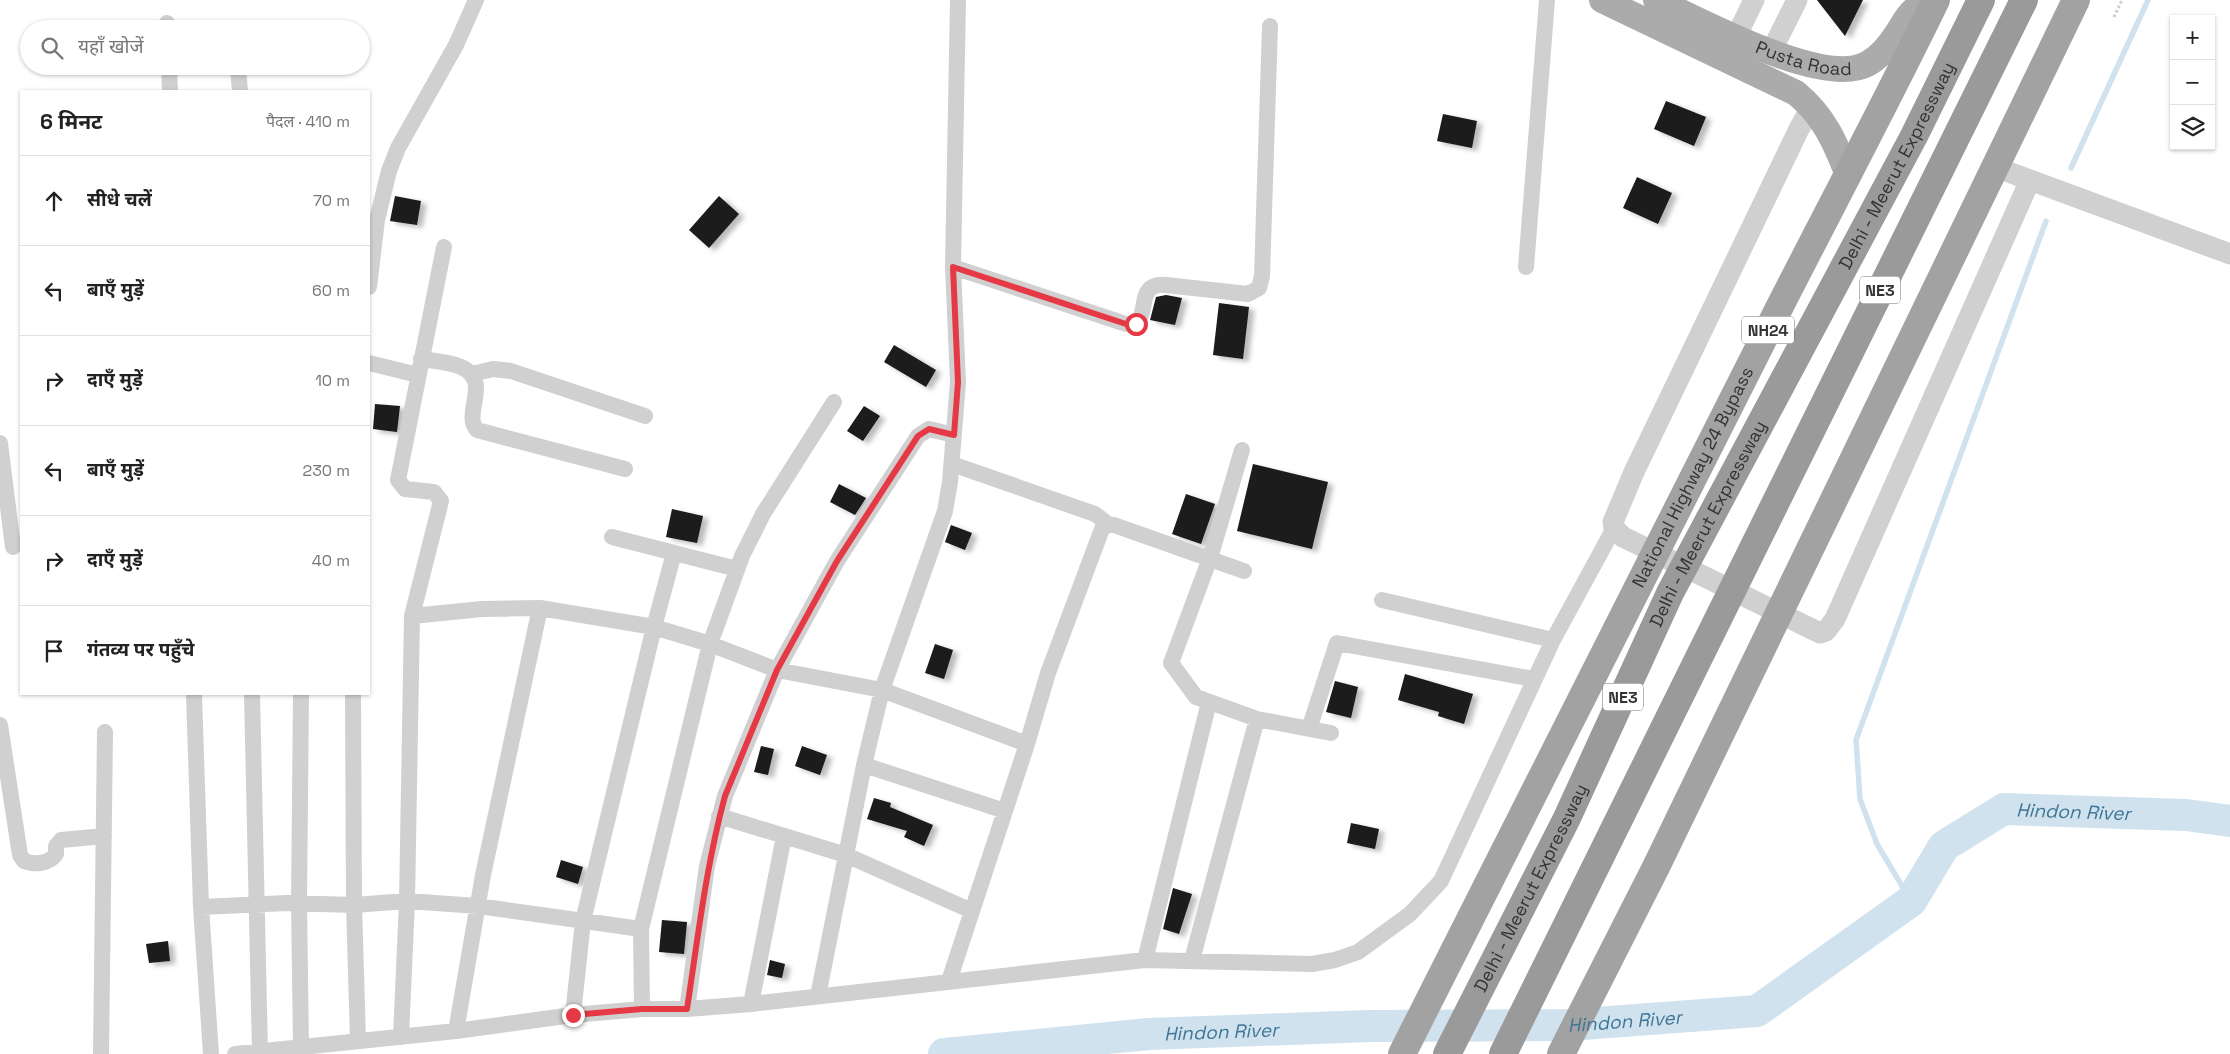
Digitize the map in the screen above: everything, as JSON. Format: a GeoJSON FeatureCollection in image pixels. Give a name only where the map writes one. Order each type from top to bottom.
{"type":"FeatureCollection","features":[{"type":"Feature","properties":{"kind":"highway","name":"Delhi - Meerut Expressway"},"geometry":{"type":"LineString","coordinates":[[1447,1054],[1566,818],[1684,567],[1914,136],[1981,0]]}},
{"type":"Feature","properties":{"kind":"highway","name":"NE3"},"geometry":{"type":"LineString","coordinates":[[1503,1054],[2024,0]]}},
{"type":"Feature","properties":{"kind":"highway"},"geometry":{"type":"LineString","coordinates":[[1561,1054],[1656,867],[2076,0]]}},
{"type":"Feature","properties":{"kind":"highway","name":"National Highway 24 Bypass"},"geometry":{"type":"LineString","coordinates":[[1402,1054],[1531,793],[1878,118],[1936,1]]}},
{"type":"Feature","properties":{"kind":"main road","name":"Pusta Road"},"geometry":{"type":"LineString","coordinates":[[1602,0],[1796,93],[1812,106],[1834,138],[1848,175]]}},
{"type":"Feature","properties":{"kind":"main road","name":"Pusta Road"},"geometry":{"type":"LineString","coordinates":[[1656,0],[1772,52],[1819,68],[1842,70],[1868,64],[1882,52],[1913,11],[1936,1]]}},
{"type":"Feature","properties":{"kind":"street"},"geometry":{"type":"LineString","coordinates":[[370,279],[377,220],[389,171],[398,148],[456,45],[476,0]]}},
{"type":"Feature","properties":{"kind":"street"},"geometry":{"type":"LineString","coordinates":[[818,996],[864,766],[882,690],[945,511],[952,464],[958,382],[953,267],[958,0]]}},
{"type":"Feature","properties":{"kind":"street"},"geometry":{"type":"LineString","coordinates":[[1526,267],[1547,0]]}},
{"type":"Feature","properties":{"kind":"street"},"geometry":{"type":"LineString","coordinates":[[1736,37],[1754,0]]}},
{"type":"Feature","properties":{"kind":"street"},"geometry":{"type":"LineString","coordinates":[[1772,52],[1797,0]]}},
{"type":"Feature","properties":{"kind":"street"},"geometry":{"type":"LineString","coordinates":[[953,267],[1126,324],[1136,324],[1140,321],[1146,294],[1149,288],[1154,286],[1166,285],[1248,294],[1259,288],[1262,276],[1270,26]]}},
{"type":"Feature","properties":{"kind":"street"},"geometry":{"type":"LineString","coordinates":[[169,75],[170,90]]}},
{"type":"Feature","properties":{"kind":"street"},"geometry":{"type":"LineString","coordinates":[[239,75],[240,90]]}},
{"type":"Feature","properties":{"kind":"street"},"geometry":{"type":"LineString","coordinates":[[234,1054],[456,1031],[573,1015],[642,1009],[687,1009],[751,1004],[1145,960],[1312,964],[1336,960],[1358,952],[1410,914],[1441,881],[1553,640],[1614,528],[1614,517],[1634,472],[1799,129],[1812,106]]}},
{"type":"Feature","properties":{"kind":"street"},"geometry":{"type":"LineString","coordinates":[[1995,167],[2230,254]]}},
{"type":"Feature","properties":{"kind":"street"},"geometry":{"type":"LineString","coordinates":[[1614,528],[1629,540],[1820,633],[1826,631],[1835,619],[2030,180]]}},
{"type":"Feature","properties":{"kind":"street"},"geometry":{"type":"LineString","coordinates":[[401,1037],[407,901],[412,616],[441,501],[434,492],[405,488],[398,480],[444,246]]}},
{"type":"Feature","properties":{"kind":"street"},"geometry":{"type":"LineString","coordinates":[[421,358],[455,365],[466,369],[472,374],[476,386],[472,422],[477,430],[625,469]]}},
{"type":"Feature","properties":{"kind":"street"},"geometry":{"type":"LineString","coordinates":[[370,363],[418,375]]}},
{"type":"Feature","properties":{"kind":"street"},"geometry":{"type":"LineString","coordinates":[[472,374],[493,369],[510,371],[645,416]]}},
{"type":"Feature","properties":{"kind":"street"},"geometry":{"type":"LineString","coordinates":[[642,1009],[641,929],[710,644],[737,569],[764,514],[834,402]]}},
{"type":"Feature","properties":{"kind":"street"},"geometry":{"type":"LineString","coordinates":[[687,1009],[707,866],[719,816],[725,796],[777,670],[837,561],[918,436],[929,429],[954,435]]}},
{"type":"Feature","properties":{"kind":"street"},"geometry":{"type":"LineString","coordinates":[[0,443],[13,547]]}},
{"type":"Feature","properties":{"kind":"street"},"geometry":{"type":"LineString","coordinates":[[1242,450],[1210,558],[1171,663],[1196,697],[1257,719],[1331,734]]}},
{"type":"Feature","properties":{"kind":"street"},"geometry":{"type":"LineString","coordinates":[[952,464],[1095,514],[1108,524],[1244,571]]}},
{"type":"Feature","properties":{"kind":"street"},"geometry":{"type":"LineString","coordinates":[[949,981],[1027,744],[1051,664],[1099,534],[1104,526],[1108,524]]}},
{"type":"Feature","properties":{"kind":"street"},"geometry":{"type":"LineString","coordinates":[[612,538],[737,569]]}},
{"type":"Feature","properties":{"kind":"street"},"geometry":{"type":"LineString","coordinates":[[573,1015],[584,921],[654,627],[674,553]]}},
{"type":"Feature","properties":{"kind":"street"},"geometry":{"type":"LineString","coordinates":[[1382,600],[1553,640]]}},
{"type":"Feature","properties":{"kind":"street"},"geometry":{"type":"LineString","coordinates":[[412,616],[482,609],[540,608],[654,627],[710,644],[777,670],[882,690],[1027,744]]}},
{"type":"Feature","properties":{"kind":"street"},"geometry":{"type":"LineString","coordinates":[[456,1031],[483,875],[540,608]]}},
{"type":"Feature","properties":{"kind":"street"},"geometry":{"type":"LineString","coordinates":[[1309,729],[1337,643],[1534,679]]}},
{"type":"Feature","properties":{"kind":"street"},"geometry":{"type":"LineString","coordinates":[[194,695],[201,907],[211,1054]]}},
{"type":"Feature","properties":{"kind":"street"},"geometry":{"type":"LineString","coordinates":[[252,695],[260,1052]]}},
{"type":"Feature","properties":{"kind":"street"},"geometry":{"type":"LineString","coordinates":[[301,695],[299,903],[301,1048]]}},
{"type":"Feature","properties":{"kind":"street"},"geometry":{"type":"LineString","coordinates":[[353,695],[354,905],[358,1040]]}},
{"type":"Feature","properties":{"kind":"street"},"geometry":{"type":"LineString","coordinates":[[1145,960],[1209,702]]}},
{"type":"Feature","properties":{"kind":"street"},"geometry":{"type":"LineString","coordinates":[[1192,960],[1257,719]]}},
{"type":"Feature","properties":{"kind":"street"},"geometry":{"type":"LineString","coordinates":[[0,725],[20,855],[24,861],[32,864],[48,861],[56,854],[56,846],[61,840],[104,836]]}},
{"type":"Feature","properties":{"kind":"street"},"geometry":{"type":"LineString","coordinates":[[101,1054],[105,732]]}},
{"type":"Feature","properties":{"kind":"street"},"geometry":{"type":"LineString","coordinates":[[864,766],[1005,811]]}},
{"type":"Feature","properties":{"kind":"street"},"geometry":{"type":"LineString","coordinates":[[719,816],[846,856],[972,911]]}},
{"type":"Feature","properties":{"kind":"street"},"geometry":{"type":"LineString","coordinates":[[751,1004],[784,836]]}},
{"type":"Feature","properties":{"kind":"street"},"geometry":{"type":"LineString","coordinates":[[201,907],[299,903],[354,905],[407,901],[478,906],[641,929]]}},
{"type":"Feature","properties":{"kind":"path"},"geometry":{"type":"LineString","coordinates":[[2114,18],[2122,0]]}},
{"type":"Feature","properties":{"kind":"building"},"geometry":{"type":"Polygon","coordinates":[[[1817,0],[1863,0],[1845,36],[1817,0]]]}},
{"type":"Feature","properties":{"kind":"building"},"geometry":{"type":"Polygon","coordinates":[[[1666,101],[1706,117],[1694,146],[1654,129],[1666,101]]]}},
{"type":"Feature","properties":{"kind":"building"},"geometry":{"type":"Polygon","coordinates":[[[1443,114],[1477,121],[1472,148],[1437,141],[1443,114]]]}},
{"type":"Feature","properties":{"kind":"building"},"geometry":{"type":"Polygon","coordinates":[[[1637,177],[1672,193],[1658,224],[1623,208],[1637,177]]]}},
{"type":"Feature","properties":{"kind":"building"},"geometry":{"type":"Polygon","coordinates":[[[395,196],[421,201],[417,225],[390,221],[395,196]]]}},
{"type":"Feature","properties":{"kind":"building"},"geometry":{"type":"Polygon","coordinates":[[[719,196],[739,214],[709,248],[689,230],[719,196]]]}},
{"type":"Feature","properties":{"kind":"building"},"geometry":{"type":"Polygon","coordinates":[[[1166,295],[1182,298],[1175,325],[1150,320],[1156,297],[1166,295]]]}},
{"type":"Feature","properties":{"kind":"building"},"geometry":{"type":"Polygon","coordinates":[[[1219,303],[1249,307],[1243,359],[1213,355],[1219,303]]]}},
{"type":"Feature","properties":{"kind":"building"},"geometry":{"type":"Polygon","coordinates":[[[894,345],[936,370],[926,387],[884,362],[894,345]]]}},
{"type":"Feature","properties":{"kind":"building"},"geometry":{"type":"Polygon","coordinates":[[[375,404],[400,406],[397,432],[373,429],[375,404]]]}},
{"type":"Feature","properties":{"kind":"building"},"geometry":{"type":"Polygon","coordinates":[[[864,406],[880,416],[863,441],[847,431],[864,406]]]}},
{"type":"Feature","properties":{"kind":"building"},"geometry":{"type":"Polygon","coordinates":[[[1253,464],[1328,482],[1312,549],[1237,531],[1253,464]]]}},
{"type":"Feature","properties":{"kind":"building"},"geometry":{"type":"Polygon","coordinates":[[[839,484],[866,498],[855,515],[830,502],[839,484]]]}},
{"type":"Feature","properties":{"kind":"building"},"geometry":{"type":"Polygon","coordinates":[[[1186,494],[1215,504],[1201,544],[1172,534],[1186,494]]]}},
{"type":"Feature","properties":{"kind":"building"},"geometry":{"type":"Polygon","coordinates":[[[672,509],[703,516],[697,543],[666,537],[672,509]]]}},
{"type":"Feature","properties":{"kind":"building"},"geometry":{"type":"Polygon","coordinates":[[[951,525],[972,533],[965,550],[945,542],[951,525]]]}},
{"type":"Feature","properties":{"kind":"building"},"geometry":{"type":"Polygon","coordinates":[[[935,644],[953,650],[944,679],[925,673],[935,644]]]}},
{"type":"Feature","properties":{"kind":"building"},"geometry":{"type":"Polygon","coordinates":[[[1405,674],[1473,694],[1464,724],[1438,716],[1439,712],[1398,700],[1405,674]]]}},
{"type":"Feature","properties":{"kind":"building"},"geometry":{"type":"Polygon","coordinates":[[[1335,681],[1358,687],[1351,718],[1326,712],[1335,681]]]}},
{"type":"Feature","properties":{"kind":"building"},"geometry":{"type":"Polygon","coordinates":[[[761,746],[774,749],[768,775],[754,772],[761,746]]]}},
{"type":"Feature","properties":{"kind":"building"},"geometry":{"type":"Polygon","coordinates":[[[802,746],[827,755],[820,775],[795,766],[802,746]]]}},
{"type":"Feature","properties":{"kind":"building"},"geometry":{"type":"Polygon","coordinates":[[[874,798],[891,803],[890,807],[933,825],[924,846],[904,837],[907,831],[867,819],[874,798]]]}},
{"type":"Feature","properties":{"kind":"building"},"geometry":{"type":"Polygon","coordinates":[[[1351,823],[1379,829],[1375,849],[1347,843],[1351,823]]]}},
{"type":"Feature","properties":{"kind":"building"},"geometry":{"type":"Polygon","coordinates":[[[561,860],[583,867],[578,884],[556,877],[561,860]]]}},
{"type":"Feature","properties":{"kind":"building"},"geometry":{"type":"Polygon","coordinates":[[[1173,888],[1192,894],[1179,934],[1163,929],[1173,888]]]}},
{"type":"Feature","properties":{"kind":"building"},"geometry":{"type":"Polygon","coordinates":[[[662,920],[687,922],[684,954],[659,952],[662,920]]]}},
{"type":"Feature","properties":{"kind":"building"},"geometry":{"type":"Polygon","coordinates":[[[168,941],[170,961],[149,963],[146,944],[168,941]]]}},
{"type":"Feature","properties":{"kind":"building"},"geometry":{"type":"Polygon","coordinates":[[[770,960],[785,964],[782,978],[767,975],[770,960]]]}},
{"type":"Feature","properties":{"kind":"waterway"},"geometry":{"type":"LineString","coordinates":[[2071,168],[2148,0]]}},
{"type":"Feature","properties":{"kind":"waterway"},"geometry":{"type":"LineString","coordinates":[[1911,901],[1877,844],[1860,799],[1856,740],[2046,221]]}},
{"type":"Feature","properties":{"kind":"waterway","name":"Hindon River"},"geometry":{"type":"LineString","coordinates":[[944,1054],[1149,1034],[1370,1026],[1569,1025],[1757,1011],[1911,901],[1944,846],[2004,809],[2186,815],[2230,821]]}},
{"type":"Feature","properties":{"kind":"route"},"geometry":{"type":"LineString","coordinates":[[573,1015],[642,1009],[687,1009],[707,866],[719,816],[725,796],[777,670],[837,561],[918,436],[924,430],[929,429],[954,435],[958,382],[953,267],[1126,324],[1136,324]]}}]}
